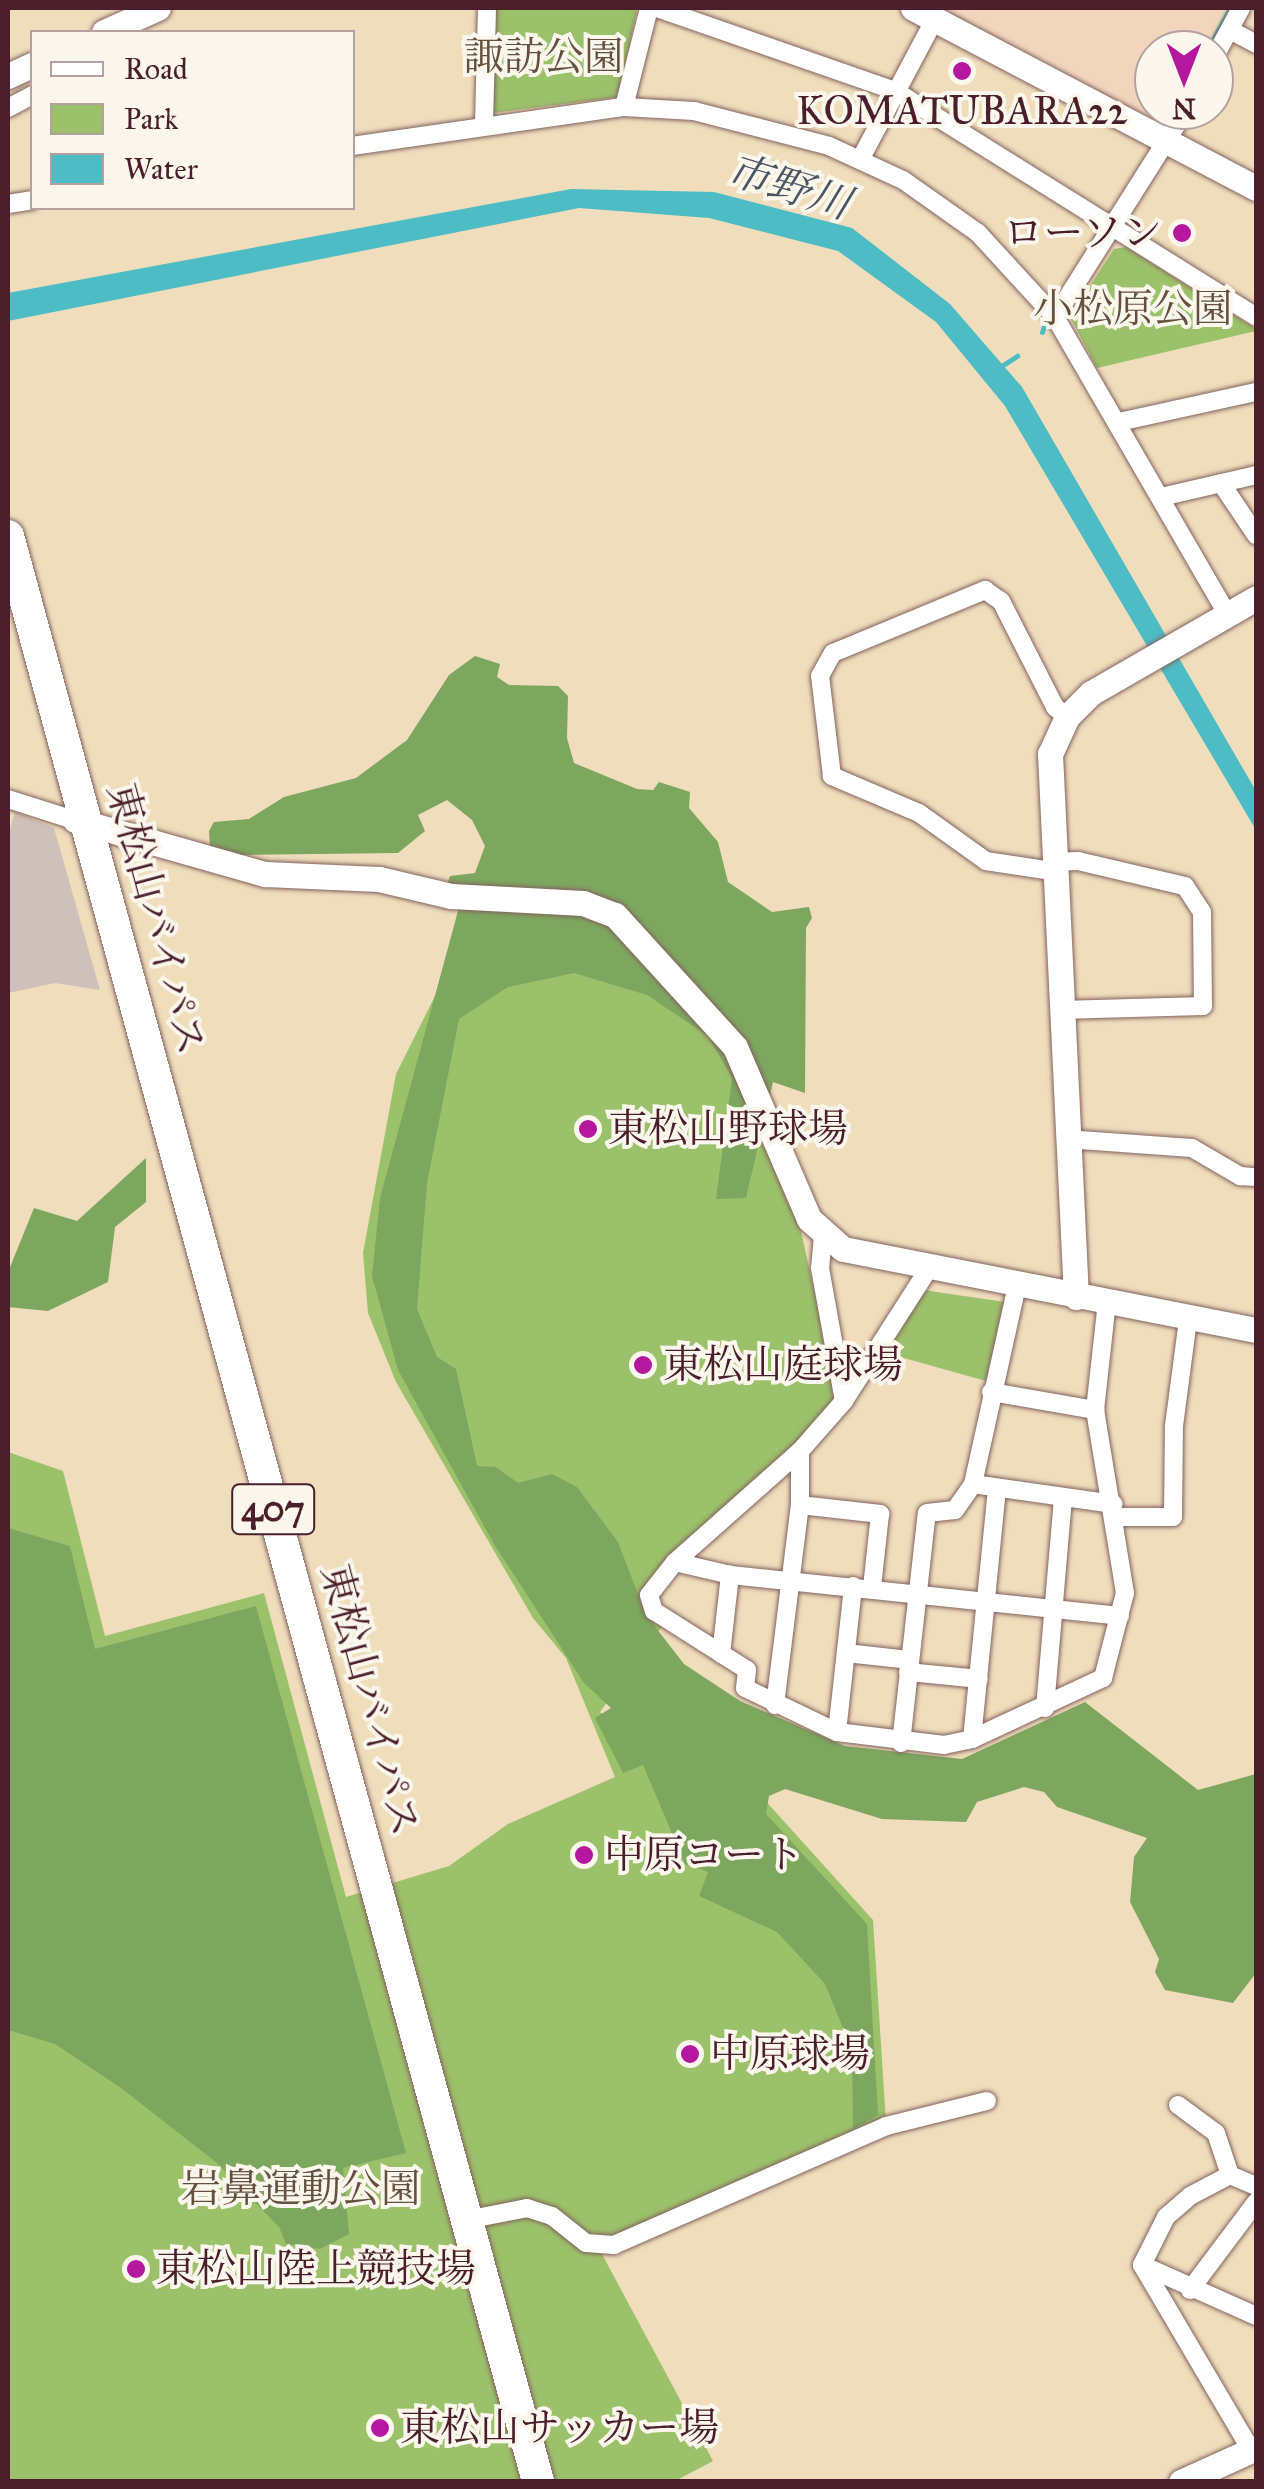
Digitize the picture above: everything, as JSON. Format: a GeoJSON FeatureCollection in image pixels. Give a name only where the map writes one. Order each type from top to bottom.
{"type":"FeatureCollection","features":[{"type":"Feature","properties":{"kind":"highway","name":"東松山バイパス"},"geometry":{"type":"LineString","coordinates":[[8,536],[77,821],[516,2482]]}},
{"type":"Feature","properties":{"kind":"highway","name":"東松山バイパス"},"geometry":{"type":"LineString","coordinates":[[8,592],[77,821],[538,2482]]}},
{"type":"Feature","properties":{"kind":"street"},"geometry":{"type":"LineString","coordinates":[[108,30],[158,8]]}},
{"type":"Feature","properties":{"kind":"street"},"geometry":{"type":"LineString","coordinates":[[484,124],[487,8]]}},
{"type":"Feature","properties":{"kind":"street"},"geometry":{"type":"LineString","coordinates":[[624,108],[649,8]]}},
{"type":"Feature","properties":{"kind":"street"},"geometry":{"type":"LineString","coordinates":[[657,8],[895,90],[1256,317]]}},
{"type":"Feature","properties":{"kind":"street"},"geometry":{"type":"LineString","coordinates":[[1230,30],[1242,8]]}},
{"type":"Feature","properties":{"kind":"street"},"geometry":{"type":"LineString","coordinates":[[861,158],[895,90],[924,13],[1256,188]]}},
{"type":"Feature","properties":{"kind":"street"},"geometry":{"type":"LineString","coordinates":[[8,108],[30,96]]}},
{"type":"Feature","properties":{"kind":"street"},"geometry":{"type":"LineString","coordinates":[[355,146],[484,124],[624,108],[758,123],[861,158],[978,233],[1056,317],[1227,614]]}},
{"type":"Feature","properties":{"kind":"street"},"geometry":{"type":"LineString","coordinates":[[1056,317],[1175,130]]}},
{"type":"Feature","properties":{"kind":"street"},"geometry":{"type":"LineString","coordinates":[[1119,422],[1256,392]]}},
{"type":"Feature","properties":{"kind":"street"},"geometry":{"type":"LineString","coordinates":[[1162,498],[1256,475]]}},
{"type":"Feature","properties":{"kind":"street"},"geometry":{"type":"LineString","coordinates":[[1221,484],[1256,536]]}},
{"type":"Feature","properties":{"kind":"street"},"geometry":{"type":"LineString","coordinates":[[1060,1010],[1204,1006],[1202,912],[1185,886],[1078,861],[1052,866],[986,861],[918,812],[832,776],[820,676],[834,653],[985,590],[1001,601],[1055,707],[1067,717]]}},
{"type":"Feature","properties":{"kind":"street"},"geometry":{"type":"LineString","coordinates":[[1076,1297],[1047,774],[1067,717],[1113,679],[1256,598]]}},
{"type":"Feature","properties":{"kind":"street"},"geometry":{"type":"LineString","coordinates":[[8,799],[265,874],[379,879],[451,896],[583,904],[614,916],[735,1048],[809,1218],[823,1235],[857,1254],[1256,1330]]}},
{"type":"Feature","properties":{"kind":"street"},"geometry":{"type":"LineString","coordinates":[[1066,1140],[1192,1148],[1240,1176],[1256,1177]]}},
{"type":"Feature","properties":{"kind":"street"},"geometry":{"type":"LineString","coordinates":[[823,1235],[820,1268],[844,1401]]}},
{"type":"Feature","properties":{"kind":"street"},"geometry":{"type":"LineString","coordinates":[[929,1268],[844,1401],[800,1451],[675,1562],[649,1595],[654,1611],[747,1670],[744,1688],[837,1732],[901,1743],[972,1739],[1103,1678],[1125,1592],[1115,1511],[1095,1410],[1107,1301]]}},
{"type":"Feature","properties":{"kind":"street"},"geometry":{"type":"LineString","coordinates":[[901,1743],[927,1513],[956,1510],[972,1484],[1016,1286]]}},
{"type":"Feature","properties":{"kind":"street"},"geometry":{"type":"LineString","coordinates":[[972,1484],[1063,1498],[1115,1511],[1174,1517],[1174,1426],[1188,1319]]}},
{"type":"Feature","properties":{"kind":"street"},"geometry":{"type":"LineString","coordinates":[[991,1392],[1095,1410]]}},
{"type":"Feature","properties":{"kind":"street"},"geometry":{"type":"LineString","coordinates":[[775,1705],[800,1505],[800,1451]]}},
{"type":"Feature","properties":{"kind":"street"},"geometry":{"type":"LineString","coordinates":[[972,1739],[996,1488]]}},
{"type":"Feature","properties":{"kind":"street"},"geometry":{"type":"LineString","coordinates":[[1045,1708],[1063,1498]]}},
{"type":"Feature","properties":{"kind":"street"},"geometry":{"type":"LineString","coordinates":[[800,1505],[880,1514],[872,1588]]}},
{"type":"Feature","properties":{"kind":"street"},"geometry":{"type":"LineString","coordinates":[[675,1562],[730,1576],[920,1592],[1120,1616]]}},
{"type":"Feature","properties":{"kind":"street"},"geometry":{"type":"LineString","coordinates":[[721,1654],[730,1576]]}},
{"type":"Feature","properties":{"kind":"street"},"geometry":{"type":"LineString","coordinates":[[837,1732],[853,1586]]}},
{"type":"Feature","properties":{"kind":"street"},"geometry":{"type":"LineString","coordinates":[[846,1653],[979,1679]]}},
{"type":"Feature","properties":{"kind":"street"},"geometry":{"type":"LineString","coordinates":[[466,2220],[528,2208],[552,2216],[586,2243],[614,2246],[886,2126],[987,2101]]}},
{"type":"Feature","properties":{"kind":"street"},"geometry":{"type":"LineString","coordinates":[[1178,2105],[1216,2133],[1230,2175],[1256,2186]]}},
{"type":"Feature","properties":{"kind":"street"},"geometry":{"type":"LineString","coordinates":[[1142,2265],[1177,2206],[1230,2175]]}},
{"type":"Feature","properties":{"kind":"street"},"geometry":{"type":"LineString","coordinates":[[1190,2290],[1256,2202]]}},
{"type":"Feature","properties":{"kind":"street"},"geometry":{"type":"LineString","coordinates":[[1142,2265],[1190,2290],[1256,2316]]}},
{"type":"Feature","properties":{"kind":"street"},"geometry":{"type":"LineString","coordinates":[[1142,2265],[1254,2449],[1182,2482]]}},
{"type":"Feature","properties":{"kind":"shaded area"},"geometry":{"type":"Polygon","coordinates":[[[942,8],[1224,8],[1212,30],[1134,30],[1134,108],[942,8]]]}},
{"type":"Feature","properties":{"kind":"shaded area"},"geometry":{"type":"Polygon","coordinates":[[[15,812],[54,828],[100,990],[55,983],[8,993],[8,835],[15,812]]]}},
{"type":"Feature","properties":{"kind":"green space","name":"諏訪公園"},"geometry":{"type":"Polygon","coordinates":[[[496,8],[637,9],[618,97],[493,113],[496,8]]]}},
{"type":"Feature","properties":{"kind":"green space","name":"小松原公園"},"geometry":{"type":"Polygon","coordinates":[[[1126,247],[1256,331],[1097,368],[1070,317],[1114,249],[1126,247]]]}},
{"type":"Feature","properties":{"kind":"green space"},"geometry":{"type":"Polygon","coordinates":[[[475,656],[500,664],[497,677],[509,685],[558,686],[568,696],[567,738],[574,763],[637,789],[653,790],[659,782],[690,792],[689,808],[718,842],[728,882],[772,912],[809,907],[812,918],[806,928],[805,1093],[773,1082],[746,1198],[716,1199],[732,1078],[708,1036],[647,995],[574,973],[508,987],[459,1019],[427,1183],[417,1309],[437,1357],[456,1369],[477,1466],[496,1467],[518,1483],[552,1474],[577,1487],[618,1542],[646,1615],[684,1664],[740,1701],[845,1746],[962,1759],[1085,1702],[1198,1790],[1256,1774],[1256,1973],[1233,2003],[1165,1990],[1155,1972],[1159,1959],[1130,1902],[1134,1857],[1147,1838],[1057,1807],[1044,1792],[1024,1787],[977,1802],[966,1822],[882,1819],[785,1789],[769,1796],[766,1814],[867,1924],[878,2115],[853,2129],[852,2050],[825,1984],[777,1932],[699,1896],[708,1872],[685,1864],[643,1765],[623,1773],[595,1718],[611,1708],[584,1683],[494,1544],[398,1370],[372,1276],[380,1198],[458,911],[447,885],[450,876],[475,873],[485,846],[472,820],[447,800],[418,815],[425,831],[398,853],[242,855],[210,847],[209,831],[214,822],[249,819],[284,797],[356,778],[407,740],[449,675],[475,656]]]}},
{"type":"Feature","properties":{"kind":"green space","name":"岩鼻運動公園"},"geometry":{"type":"Polygon","coordinates":[[[458,911],[585,917],[716,1035],[798,1218],[839,1402],[645,1592],[665,1622],[600,1712],[620,1730],[761,1796],[873,1920],[886,2123],[603,2244],[603,2256],[713,2461],[675,2481],[8,2482],[8,1452],[63,1471],[105,1636],[264,1593],[346,1897],[449,1866],[508,1824],[615,1777],[566,1658],[533,1618],[396,1382],[368,1313],[363,1253],[396,1074],[444,978],[458,911]]]}},
{"type":"Feature","properties":{"kind":"green space"},"geometry":{"type":"Polygon","coordinates":[[[146,1158],[146,1202],[115,1227],[108,1282],[48,1311],[8,1307],[8,1272],[34,1208],[77,1221],[146,1158]]]}},
{"type":"Feature","properties":{"kind":"green space"},"geometry":{"type":"Polygon","coordinates":[[[923,1290],[1005,1302],[986,1381],[886,1353],[923,1290]]]}},
{"type":"Feature","properties":{"kind":"green space"},"geometry":{"type":"Polygon","coordinates":[[[8,1528],[70,1546],[95,1649],[256,1606],[406,2153],[343,2168],[349,2234],[320,2249],[286,2244],[279,2227],[217,2163],[121,2088],[55,2044],[8,2030],[8,1528]]]}},
{"type":"Feature","properties":{"kind":"water"},"geometry":{"type":"Polygon","coordinates":[[[571,189],[714,192],[852,228],[950,304],[1022,387],[1256,791],[1256,830],[1005,406],[936,322],[838,251],[709,218],[579,208],[8,321],[8,293],[571,189]]]}},
{"type":"Feature","properties":{"kind":"waterway"},"geometry":{"type":"LineString","coordinates":[[1218,30],[1230,8]]}},
{"type":"Feature","properties":{"kind":"waterway"},"geometry":{"type":"LineString","coordinates":[[1042,332],[1046,321]]}},
{"type":"Feature","properties":{"kind":"waterway"},"geometry":{"type":"LineString","coordinates":[[1003,365],[1017,356]]}},
{"type":"Feature","properties":{"kind":"place","name":"KOMATUBARA22"},"geometry":{"type":"Point","coordinates":[962,71]}},
{"type":"Feature","properties":{"kind":"place","name":"ローソン"},"geometry":{"type":"Point","coordinates":[1182,233]}},
{"type":"Feature","properties":{"kind":"place","name":"東松山野球場"},"geometry":{"type":"Point","coordinates":[588,1129]}},
{"type":"Feature","properties":{"kind":"place","name":"東松山庭球場"},"geometry":{"type":"Point","coordinates":[643,1365]}},
{"type":"Feature","properties":{"kind":"place","name":"中原コート"},"geometry":{"type":"Point","coordinates":[584,1855]}},
{"type":"Feature","properties":{"kind":"place","name":"中原球場"},"geometry":{"type":"Point","coordinates":[690,2054]}},
{"type":"Feature","properties":{"kind":"place","name":"東松山陸上競技場"},"geometry":{"type":"Point","coordinates":[136,2269]}},
{"type":"Feature","properties":{"kind":"place","name":"東松山サッカー場"},"geometry":{"type":"Point","coordinates":[380,2428]}},
{"type":"Feature","properties":{"kind":"water label","name":"市野川"},"geometry":{"type":"Point","coordinates":[789,187]}}]}
